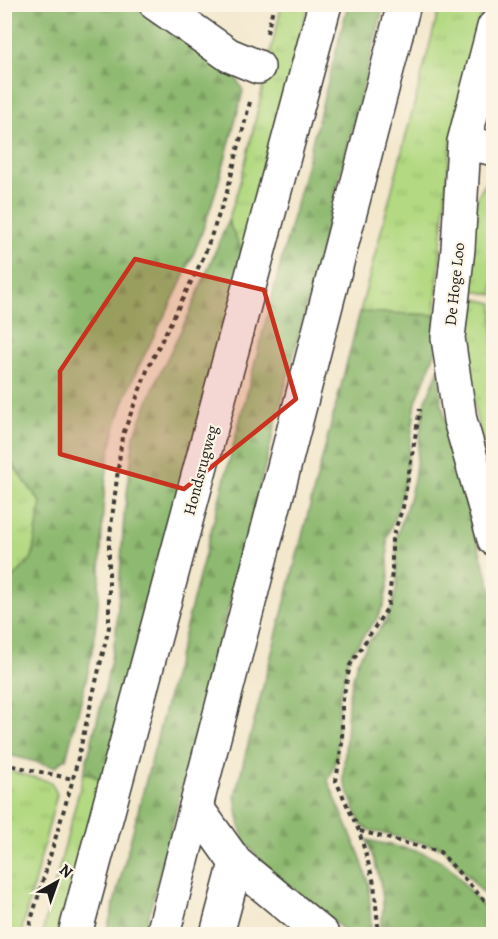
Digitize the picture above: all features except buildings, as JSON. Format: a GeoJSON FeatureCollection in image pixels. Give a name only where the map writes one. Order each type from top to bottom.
{"type":"FeatureCollection","features":[{"type":"Feature","properties":{"kind":"main road"},"geometry":{"type":"LineString","coordinates":[[156,4],[228,55],[258,67]]}},
{"type":"Feature","properties":{"kind":"main road","name":"Hondsrugweg"},"geometry":{"type":"LineString","coordinates":[[75,934],[325,4]]}},
{"type":"Feature","properties":{"kind":"main road"},"geometry":{"type":"LineString","coordinates":[[163,934],[404,4]]}},
{"type":"Feature","properties":{"kind":"main road","name":"De Hoge Loo"},"geometry":{"type":"LineString","coordinates":[[494,27],[478,146],[458,249],[448,338],[460,420],[494,539]]}},
{"type":"Feature","properties":{"kind":"main road"},"geometry":{"type":"LineString","coordinates":[[196,807],[236,863],[322,934]]}},
{"type":"Feature","properties":{"kind":"main road"},"geometry":{"type":"LineString","coordinates":[[217,934],[236,863]]}},
{"type":"Feature","properties":{"kind":"path"},"geometry":{"type":"LineString","coordinates":[[27,934],[73,779],[109,627],[109,543],[122,437],[148,368],[204,256],[226,192],[258,67]]}},
{"type":"Feature","properties":{"kind":"path"},"geometry":{"type":"LineString","coordinates":[[370,934],[378,926],[374,883],[359,831],[336,781],[342,743],[342,704],[350,665],[388,607],[392,572],[392,538],[403,507],[421,404]]}},
{"type":"Feature","properties":{"kind":"path"},"geometry":{"type":"LineString","coordinates":[[4,764],[73,779]]}},
{"type":"Feature","properties":{"kind":"path"},"geometry":{"type":"LineString","coordinates":[[359,831],[440,852],[494,907]]}},
{"type":"Feature","properties":{"kind":"highlighted area"},"geometry":{"type":"Polygon","coordinates":[[[135,259],[264,290],[296,399],[184,489],[60,454],[60,371],[135,259]]]}},
{"type":"Feature","properties":{"kind":"green space"},"geometry":{"type":"Polygon","coordinates":[[[4,5],[138,5],[234,73],[243,91],[224,162],[194,254],[126,395],[113,437],[105,485],[98,607],[93,647],[66,759],[55,767],[5,754],[5,587],[32,558],[41,503],[5,454],[4,5]]]}},
{"type":"Feature","properties":{"kind":"green space"},"geometry":{"type":"Polygon","coordinates":[[[282,5],[308,5],[244,255],[228,221],[244,167],[282,5]]]}},
{"type":"Feature","properties":{"kind":"green space"},"geometry":{"type":"Polygon","coordinates":[[[348,5],[384,5],[144,934],[106,934],[348,5]]]}},
{"type":"Feature","properties":{"kind":"green space"},"geometry":{"type":"Polygon","coordinates":[[[440,5],[483,5],[454,126],[448,166],[435,315],[360,312],[440,5]]]}},
{"type":"Feature","properties":{"kind":"green space"},"geometry":{"type":"Polygon","coordinates":[[[493,178],[493,295],[466,289],[477,197],[486,183],[493,178]]]}},
{"type":"Feature","properties":{"kind":"green space"},"geometry":{"type":"Polygon","coordinates":[[[228,221],[244,255],[107,782],[84,772],[116,634],[124,517],[134,436],[228,221]]]}},
{"type":"Feature","properties":{"kind":"green space"},"geometry":{"type":"Polygon","coordinates":[[[466,297],[493,303],[493,399],[487,398],[493,434],[493,485],[481,438],[468,369],[466,297]]]}},
{"type":"Feature","properties":{"kind":"green space"},"geometry":{"type":"Polygon","coordinates":[[[360,312],[435,315],[436,350],[416,402],[405,481],[387,538],[389,579],[384,604],[376,620],[348,659],[339,700],[337,758],[328,781],[360,856],[369,885],[371,927],[365,934],[349,934],[274,873],[249,847],[240,827],[235,795],[360,312]]]}},
{"type":"Feature","properties":{"kind":"green space"},"geometry":{"type":"Polygon","coordinates":[[[439,369],[441,399],[455,467],[493,595],[493,904],[443,848],[369,830],[361,825],[343,779],[349,694],[357,662],[369,641],[382,627],[392,608],[397,585],[396,538],[414,479],[424,405],[439,369]]]}},
{"type":"Feature","properties":{"kind":"green space"},"geometry":{"type":"Polygon","coordinates":[[[4,454],[41,503],[32,558],[5,587],[4,454]]]}},
{"type":"Feature","properties":{"kind":"green space"},"geometry":{"type":"Polygon","coordinates":[[[5,770],[51,782],[57,794],[21,934],[5,934],[5,770]]]}},
{"type":"Feature","properties":{"kind":"green space"},"geometry":{"type":"Polygon","coordinates":[[[84,772],[107,782],[66,934],[42,934],[84,772]]]}},
{"type":"Feature","properties":{"kind":"green space"},"geometry":{"type":"Polygon","coordinates":[[[367,840],[420,852],[447,865],[480,903],[493,911],[493,934],[376,934],[381,924],[383,900],[375,862],[367,840]]]}}]}
